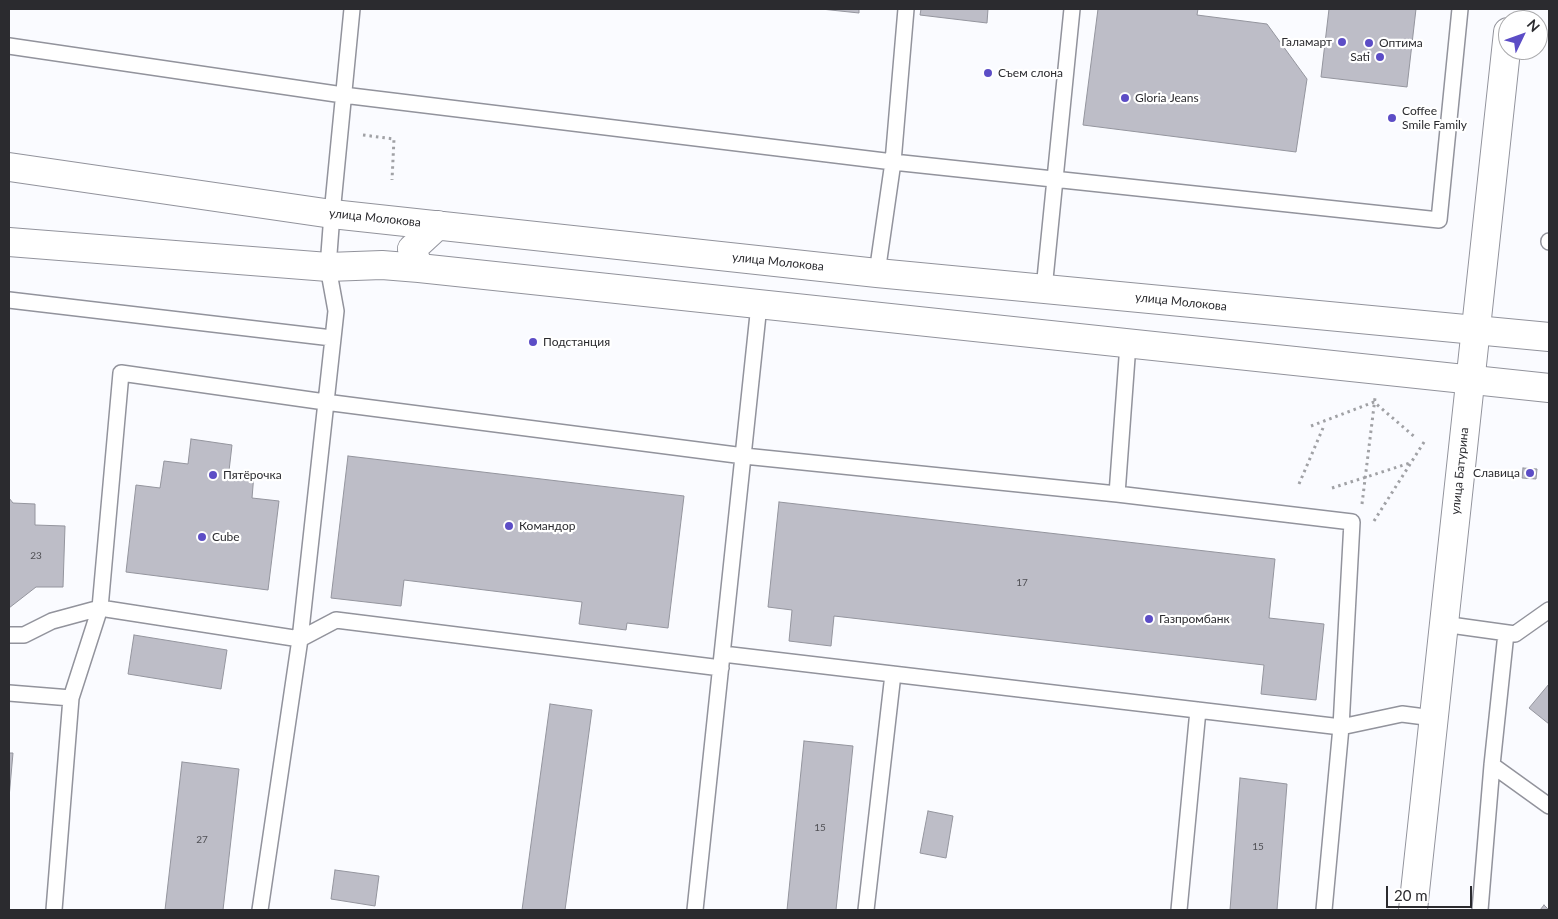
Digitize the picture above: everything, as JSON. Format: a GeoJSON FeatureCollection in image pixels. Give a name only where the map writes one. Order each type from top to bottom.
{"type":"FeatureCollection","features":[{"type":"Feature","properties":{"kind":"main road","name":"улица Батурина"},"geometry":{"type":"LineString","coordinates":[[1413,910],[1505,60]]}},
{"type":"Feature","properties":{"kind":"main road","name":"улица Молокова"},"geometry":{"type":"LineString","coordinates":[[9,167],[332,214],[1044,289],[1549,337]]}},
{"type":"Feature","properties":{"kind":"main road"},"geometry":{"type":"LineString","coordinates":[[419,268],[412,249],[438,225]]}},
{"type":"Feature","properties":{"kind":"main road"},"geometry":{"type":"LineString","coordinates":[[9,242],[328,267],[382,266],[419,268],[1549,388]]}},
{"type":"Feature","properties":{"kind":"lane"},"geometry":{"type":"LineString","coordinates":[[260,910],[300,640],[336,311],[328,267],[352,9]]}},
{"type":"Feature","properties":{"kind":"lane"},"geometry":{"type":"LineString","coordinates":[[877,272],[893,162],[906,9]]}},
{"type":"Feature","properties":{"kind":"lane"},"geometry":{"type":"LineString","coordinates":[[1044,289],[1072,9]]}},
{"type":"Feature","properties":{"kind":"lane"},"geometry":{"type":"LineString","coordinates":[[9,46],[344,95],[893,162],[1439,220],[1460,9]]}},
{"type":"Feature","properties":{"kind":"lane"},"geometry":{"type":"LineString","coordinates":[[9,300],[332,338]]}},
{"type":"Feature","properties":{"kind":"lane"},"geometry":{"type":"LineString","coordinates":[[696,910],[759,305]]}},
{"type":"Feature","properties":{"kind":"lane"},"geometry":{"type":"LineString","coordinates":[[1117,494],[1128,344]]}},
{"type":"Feature","properties":{"kind":"lane"},"geometry":{"type":"LineString","coordinates":[[54,910],[71,698],[100,608],[121,373],[326,402],[744,456],[1117,494],[1352,522],[1341,726],[1324,910]]}},
{"type":"Feature","properties":{"kind":"lane"},"geometry":{"type":"LineString","coordinates":[[9,635],[24,636],[52,622],[100,608],[300,640],[336,620],[722,661],[893,674],[1341,726],[1402,714],[1433,718]]}},
{"type":"Feature","properties":{"kind":"lane"},"geometry":{"type":"LineString","coordinates":[[1443,624],[1516,634],[1549,610]]}},
{"type":"Feature","properties":{"kind":"lane"},"geometry":{"type":"LineString","coordinates":[[1480,910],[1492,765],[1506,633]]}},
{"type":"Feature","properties":{"kind":"lane"},"geometry":{"type":"LineString","coordinates":[[866,910],[893,674]]}},
{"type":"Feature","properties":{"kind":"lane"},"geometry":{"type":"LineString","coordinates":[[9,693],[71,698]]}},
{"type":"Feature","properties":{"kind":"lane"},"geometry":{"type":"LineString","coordinates":[[1179,910],[1198,710]]}},
{"type":"Feature","properties":{"kind":"lane"},"geometry":{"type":"LineString","coordinates":[[1492,765],[1549,806]]}},
{"type":"Feature","properties":{"kind":"path"},"geometry":{"type":"LineString","coordinates":[[364,135],[394,139],[392,180]]}},
{"type":"Feature","properties":{"kind":"path"},"geometry":{"type":"LineString","coordinates":[[1362,504],[1375,395]]}},
{"type":"Feature","properties":{"kind":"path"},"geometry":{"type":"LineString","coordinates":[[1311,426],[1374,402]]}},
{"type":"Feature","properties":{"kind":"path"},"geometry":{"type":"LineString","coordinates":[[1374,402],[1416,438]]}},
{"type":"Feature","properties":{"kind":"path"},"geometry":{"type":"LineString","coordinates":[[1298,484],[1323,428]]}},
{"type":"Feature","properties":{"kind":"path"},"geometry":{"type":"LineString","coordinates":[[1350,558],[1426,439]]}},
{"type":"Feature","properties":{"kind":"path"},"geometry":{"type":"LineString","coordinates":[[1332,488],[1411,463]]}},
{"type":"Feature","properties":{"kind":"building"},"geometry":{"type":"Polygon","coordinates":[[[821,9],[859,9],[859,13],[821,9]]]}},
{"type":"Feature","properties":{"kind":"building"},"geometry":{"type":"Polygon","coordinates":[[[921,9],[988,9],[987,23],[920,15],[921,9]]]}},
{"type":"Feature","properties":{"kind":"building"},"geometry":{"type":"Polygon","coordinates":[[[1098,9],[1198,9],[1197,15],[1267,24],[1307,79],[1296,152],[1083,125],[1098,9]]]}},
{"type":"Feature","properties":{"kind":"building","name":"Оптима"},"geometry":{"type":"Polygon","coordinates":[[[1329,9],[1416,9],[1407,87],[1321,77],[1329,9]]]}},
{"type":"Feature","properties":{"kind":"building","name":"Cube"},"geometry":{"type":"Polygon","coordinates":[[[191,439],[232,445],[229,471],[254,474],[252,498],[279,501],[268,590],[126,572],[136,485],[160,488],[164,461],[188,464],[191,439]]]}},
{"type":"Feature","properties":{"kind":"building"},"geometry":{"type":"Polygon","coordinates":[[[348,456],[684,496],[668,628],[627,623],[626,630],[579,624],[582,602],[404,580],[401,606],[331,598],[348,456]]]}},
{"type":"Feature","properties":{"kind":"building","name":"Славица"},"geometry":{"type":"Polygon","coordinates":[[[1523,468],[1537,469],[1536,479],[1522,478],[1523,468]]]}},
{"type":"Feature","properties":{"kind":"building"},"geometry":{"type":"Polygon","coordinates":[[[9,498],[13,503],[35,504],[35,525],[65,526],[63,587],[36,587],[9,608],[9,498]]]}},
{"type":"Feature","properties":{"kind":"building"},"geometry":{"type":"Polygon","coordinates":[[[779,502],[1275,559],[1269,618],[1324,624],[1316,700],[1261,694],[1264,665],[834,616],[831,646],[789,641],[792,610],[768,607],[779,502]]]}},
{"type":"Feature","properties":{"kind":"building"},"geometry":{"type":"Polygon","coordinates":[[[134,635],[227,650],[221,689],[128,674],[134,635]]]}},
{"type":"Feature","properties":{"kind":"building"},"geometry":{"type":"Polygon","coordinates":[[[1549,684],[1549,724],[1529,708],[1549,684]]]}},
{"type":"Feature","properties":{"kind":"building"},"geometry":{"type":"Polygon","coordinates":[[[550,704],[592,710],[565,910],[522,910],[550,704]]]}},
{"type":"Feature","properties":{"kind":"building"},"geometry":{"type":"Polygon","coordinates":[[[804,741],[853,746],[836,910],[787,910],[804,741]]]}},
{"type":"Feature","properties":{"kind":"building"},"geometry":{"type":"Polygon","coordinates":[[[9,753],[13,753],[9,798],[9,753]]]}},
{"type":"Feature","properties":{"kind":"building"},"geometry":{"type":"Polygon","coordinates":[[[182,762],[239,769],[223,910],[165,910],[182,762]]]}},
{"type":"Feature","properties":{"kind":"building"},"geometry":{"type":"Polygon","coordinates":[[[1240,778],[1287,784],[1277,910],[1230,910],[1240,778]]]}},
{"type":"Feature","properties":{"kind":"building"},"geometry":{"type":"Polygon","coordinates":[[[928,811],[953,816],[946,858],[920,853],[928,811]]]}},
{"type":"Feature","properties":{"kind":"building"},"geometry":{"type":"Polygon","coordinates":[[[335,870],[379,876],[375,906],[331,899],[335,870]]]}},
{"type":"Feature","properties":{"kind":"building"},"geometry":{"type":"Polygon","coordinates":[[[1544,905],[1549,910],[1540,910],[1544,905]]]}},
{"type":"Feature","properties":{"kind":"place","name":"Галамарт"},"geometry":{"type":"Point","coordinates":[1342,42]}},
{"type":"Feature","properties":{"kind":"place","name":"Оптима"},"geometry":{"type":"Point","coordinates":[1369,43]}},
{"type":"Feature","properties":{"kind":"place","name":"Sati"},"geometry":{"type":"Point","coordinates":[1380,57]}},
{"type":"Feature","properties":{"kind":"place","name":"Съем слона"},"geometry":{"type":"Point","coordinates":[988,73]}},
{"type":"Feature","properties":{"kind":"place","name":"Gloria Jeans"},"geometry":{"type":"Point","coordinates":[1125,98]}},
{"type":"Feature","properties":{"kind":"place","name":"Coffee Smile Family"},"geometry":{"type":"Point","coordinates":[1392,118]}},
{"type":"Feature","properties":{"kind":"place","name":"Подстанция"},"geometry":{"type":"Point","coordinates":[533,342]}},
{"type":"Feature","properties":{"kind":"place","name":"Славица"},"geometry":{"type":"Point","coordinates":[1530,473]}},
{"type":"Feature","properties":{"kind":"place","name":"Пятёрочка"},"geometry":{"type":"Point","coordinates":[213,475]}},
{"type":"Feature","properties":{"kind":"place","name":"Командор"},"geometry":{"type":"Point","coordinates":[509,526]}},
{"type":"Feature","properties":{"kind":"place","name":"Cube"},"geometry":{"type":"Point","coordinates":[202,537]}},
{"type":"Feature","properties":{"kind":"place","name":"Газпромбанк"},"geometry":{"type":"Point","coordinates":[1149,619]}}]}
